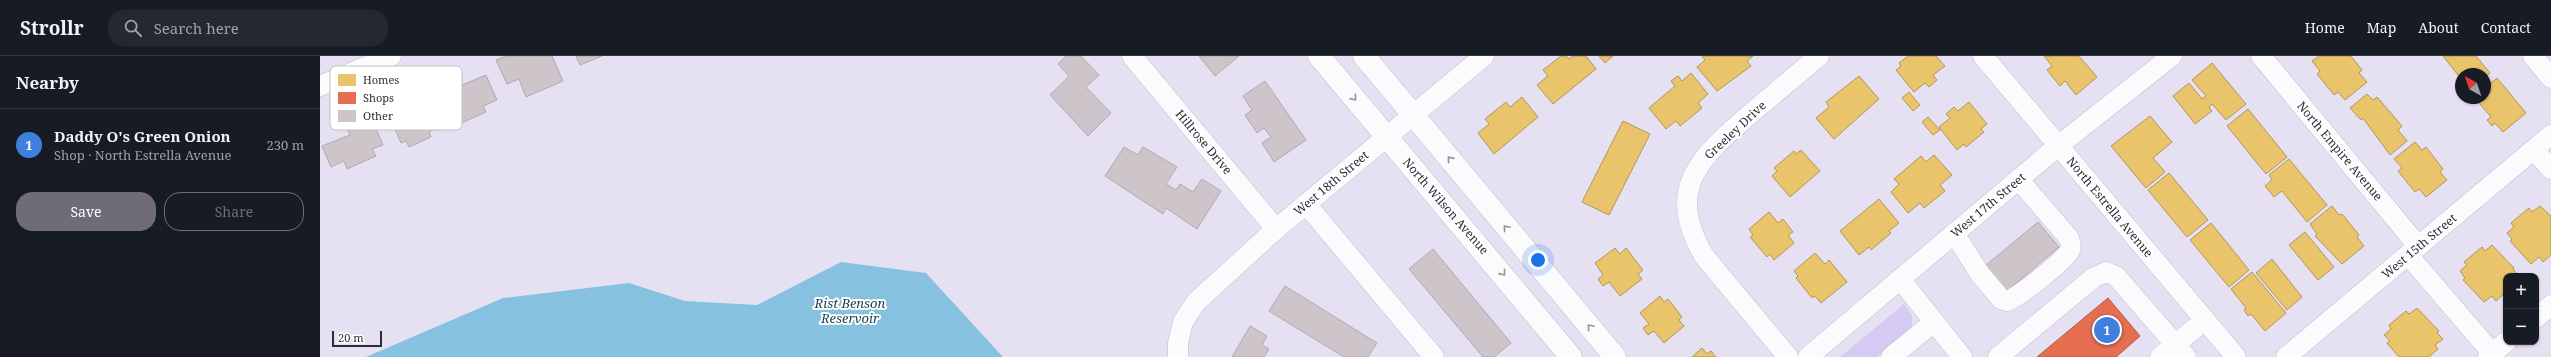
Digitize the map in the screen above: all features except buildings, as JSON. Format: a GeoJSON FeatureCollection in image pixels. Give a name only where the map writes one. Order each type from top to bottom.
{"type":"FeatureCollection","features":[{"type":"Feature","properties":{"kind":"main road","name":"North Wilson Avenue"},"geometry":{"type":"LineString","coordinates":[[1319,56],[1386,138],[1473,237],[1572,357]]}},
{"type":"Feature","properties":{"kind":"main road"},"geometry":{"type":"LineString","coordinates":[[1364,56],[1615,357]]}},
{"type":"Feature","properties":{"kind":"street"},"geometry":{"type":"LineString","coordinates":[[367,66],[391,56]]}},
{"type":"Feature","properties":{"kind":"street","name":"Hillrose Drive"},"geometry":{"type":"LineString","coordinates":[[1132,56],[1276,229]]}},
{"type":"Feature","properties":{"kind":"street"},"geometry":{"type":"LineString","coordinates":[[1413,115],[1484,56]]}},
{"type":"Feature","properties":{"kind":"street","name":"Greeley Drive"},"geometry":{"type":"LineString","coordinates":[[1788,357],[1704,256],[1694,240],[1686,215],[1693,174],[1714,146],[1819,56]]}},
{"type":"Feature","properties":{"kind":"street","name":"North Estrella Avenue"},"geometry":{"type":"LineString","coordinates":[[1983,56],[2236,357]]}},
{"type":"Feature","properties":{"kind":"street","name":"West 17th Street"},"geometry":{"type":"LineString","coordinates":[[1808,357],[2018,179],[2172,56]]}},
{"type":"Feature","properties":{"kind":"street","name":"North Empire Avenue"},"geometry":{"type":"LineString","coordinates":[[2260,56],[2413,251],[2495,351]]}},
{"type":"Feature","properties":{"kind":"street"},"geometry":{"type":"LineString","coordinates":[[2533,56],[2551,78]]}},
{"type":"Feature","properties":{"kind":"street"},"geometry":{"type":"LineString","coordinates":[[320,86],[330,82]]}},
{"type":"Feature","properties":{"kind":"street","name":"West 18th Street"},"geometry":{"type":"LineString","coordinates":[[1178,357],[1178,343],[1183,322],[1196,302],[1276,229],[1413,115]]}},
{"type":"Feature","properties":{"kind":"street","name":"West 15th Street"},"geometry":{"type":"LineString","coordinates":[[2286,357],[2551,135]]}},
{"type":"Feature","properties":{"kind":"street"},"geometry":{"type":"LineString","coordinates":[[2534,150],[2551,169]]}},
{"type":"Feature","properties":{"kind":"street"},"geometry":{"type":"LineString","coordinates":[[1954,233],[1980,274],[2001,299],[2006,301],[2018,297],[2067,255],[2070,244],[2069,238],[2018,179]]}},
{"type":"Feature","properties":{"kind":"street"},"geometry":{"type":"LineString","coordinates":[[1306,204],[1434,357]]}},
{"type":"Feature","properties":{"kind":"street"},"geometry":{"type":"LineString","coordinates":[[1998,357],[2093,278],[2106,272],[2116,276],[2181,351]]}},
{"type":"Feature","properties":{"kind":"street"},"geometry":{"type":"LineString","coordinates":[[1900,279],[1962,357]]}},
{"type":"Feature","properties":{"kind":"street"},"geometry":{"type":"LineString","coordinates":[[2539,315],[2551,305]]}},
{"type":"Feature","properties":{"kind":"street"},"geometry":{"type":"LineString","coordinates":[[2160,357],[2181,351],[2205,320]]}},
{"type":"Feature","properties":{"kind":"street"},"geometry":{"type":"LineString","coordinates":[[1891,357],[1934,322]]}},
{"type":"Feature","properties":{"kind":"shaded area"},"geometry":{"type":"Polygon","coordinates":[[[1904,304],[1912,315],[1912,328],[1877,357],[1840,357],[1904,304]]]}},
{"type":"Feature","properties":{"kind":"water","name":"Rist Benson Reservoir"},"geometry":{"type":"Polygon","coordinates":[[[841,262],[926,273],[1003,357],[366,357],[503,298],[629,283],[685,301],[757,305],[841,262]]]}},
{"type":"Feature","properties":{"kind":"place","name":"Daddy O's Green Onion"},"geometry":{"type":"Point","coordinates":[2107,330]}}]}
